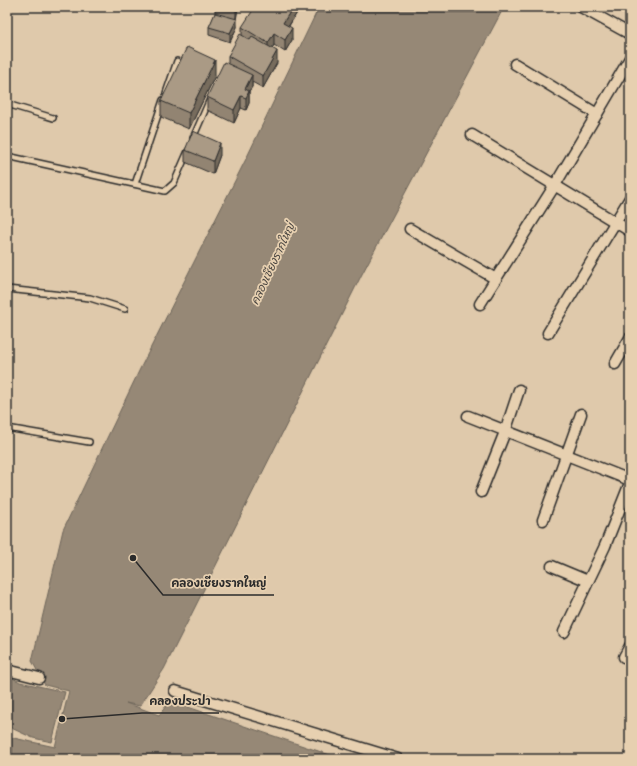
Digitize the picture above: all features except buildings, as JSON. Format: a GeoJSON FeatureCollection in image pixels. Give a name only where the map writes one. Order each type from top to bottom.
{"type":"FeatureCollection","features":[{"type":"Feature","properties":{"kind":"street"},"geometry":{"type":"LineString","coordinates":[[581,7],[630,34]]}},
{"type":"Feature","properties":{"kind":"street"},"geometry":{"type":"LineString","coordinates":[[480,304],[555,184],[630,58]]}},
{"type":"Feature","properties":{"kind":"street"},"geometry":{"type":"LineString","coordinates":[[515,64],[597,114]]}},
{"type":"Feature","properties":{"kind":"street"},"geometry":{"type":"LineString","coordinates":[[472,135],[555,184],[630,231]]}},
{"type":"Feature","properties":{"kind":"street"},"geometry":{"type":"LineString","coordinates":[[548,333],[630,198]]}},
{"type":"Feature","properties":{"kind":"street"},"geometry":{"type":"LineString","coordinates":[[410,229],[496,279]]}},
{"type":"Feature","properties":{"kind":"street"},"geometry":{"type":"LineString","coordinates":[[615,364],[630,338]]}},
{"type":"Feature","properties":{"kind":"street"},"geometry":{"type":"LineString","coordinates":[[482,492],[519,390]]}},
{"type":"Feature","properties":{"kind":"street"},"geometry":{"type":"LineString","coordinates":[[543,520],[581,414]]}},
{"type":"Feature","properties":{"kind":"street"},"geometry":{"type":"LineString","coordinates":[[468,416],[630,482],[605,546],[564,632]]}},
{"type":"Feature","properties":{"kind":"street"},"geometry":{"type":"LineString","coordinates":[[552,566],[588,581]]}},
{"type":"Feature","properties":{"kind":"street"},"geometry":{"type":"LineString","coordinates":[[624,657],[630,646]]}},
{"type":"Feature","properties":{"kind":"street"},"geometry":{"type":"LineString","coordinates":[[7,670],[38,678]]}},
{"type":"Feature","properties":{"kind":"street"},"geometry":{"type":"LineString","coordinates":[[175,691],[398,759]]}},
{"type":"Feature","properties":{"kind":"lane"},"geometry":{"type":"LineString","coordinates":[[135,184],[177,61]]}},
{"type":"Feature","properties":{"kind":"lane"},"geometry":{"type":"LineString","coordinates":[[7,156],[165,191],[172,187],[212,94]]}},
{"type":"Feature","properties":{"kind":"lane"},"geometry":{"type":"LineString","coordinates":[[7,104],[53,118]]}},
{"type":"Feature","properties":{"kind":"lane"},"geometry":{"type":"LineString","coordinates":[[7,289],[90,298],[125,309]]}},
{"type":"Feature","properties":{"kind":"lane"},"geometry":{"type":"LineString","coordinates":[[7,428],[88,442]]}},
{"type":"Feature","properties":{"kind":"water"},"geometry":{"type":"Polygon","coordinates":[[[319,7],[504,7],[362,274],[164,669],[140,706],[126,703],[159,715],[170,701],[342,759],[7,759],[7,744],[9,737],[55,747],[69,691],[45,685],[32,661],[63,530],[140,369],[246,159],[319,7]]]}},
{"type":"Feature","properties":{"kind":"water"},"geometry":{"type":"Polygon","coordinates":[[[7,675],[20,682],[65,692],[52,742],[33,738],[7,726],[7,675]]]}},
{"type":"Feature","properties":{"kind":"place","name":"คลองเชียงรากใหญ่"},"geometry":{"type":"Point","coordinates":[133,558]}},
{"type":"Feature","properties":{"kind":"place","name":"คลองประปา"},"geometry":{"type":"Point","coordinates":[62,719]}}]}
